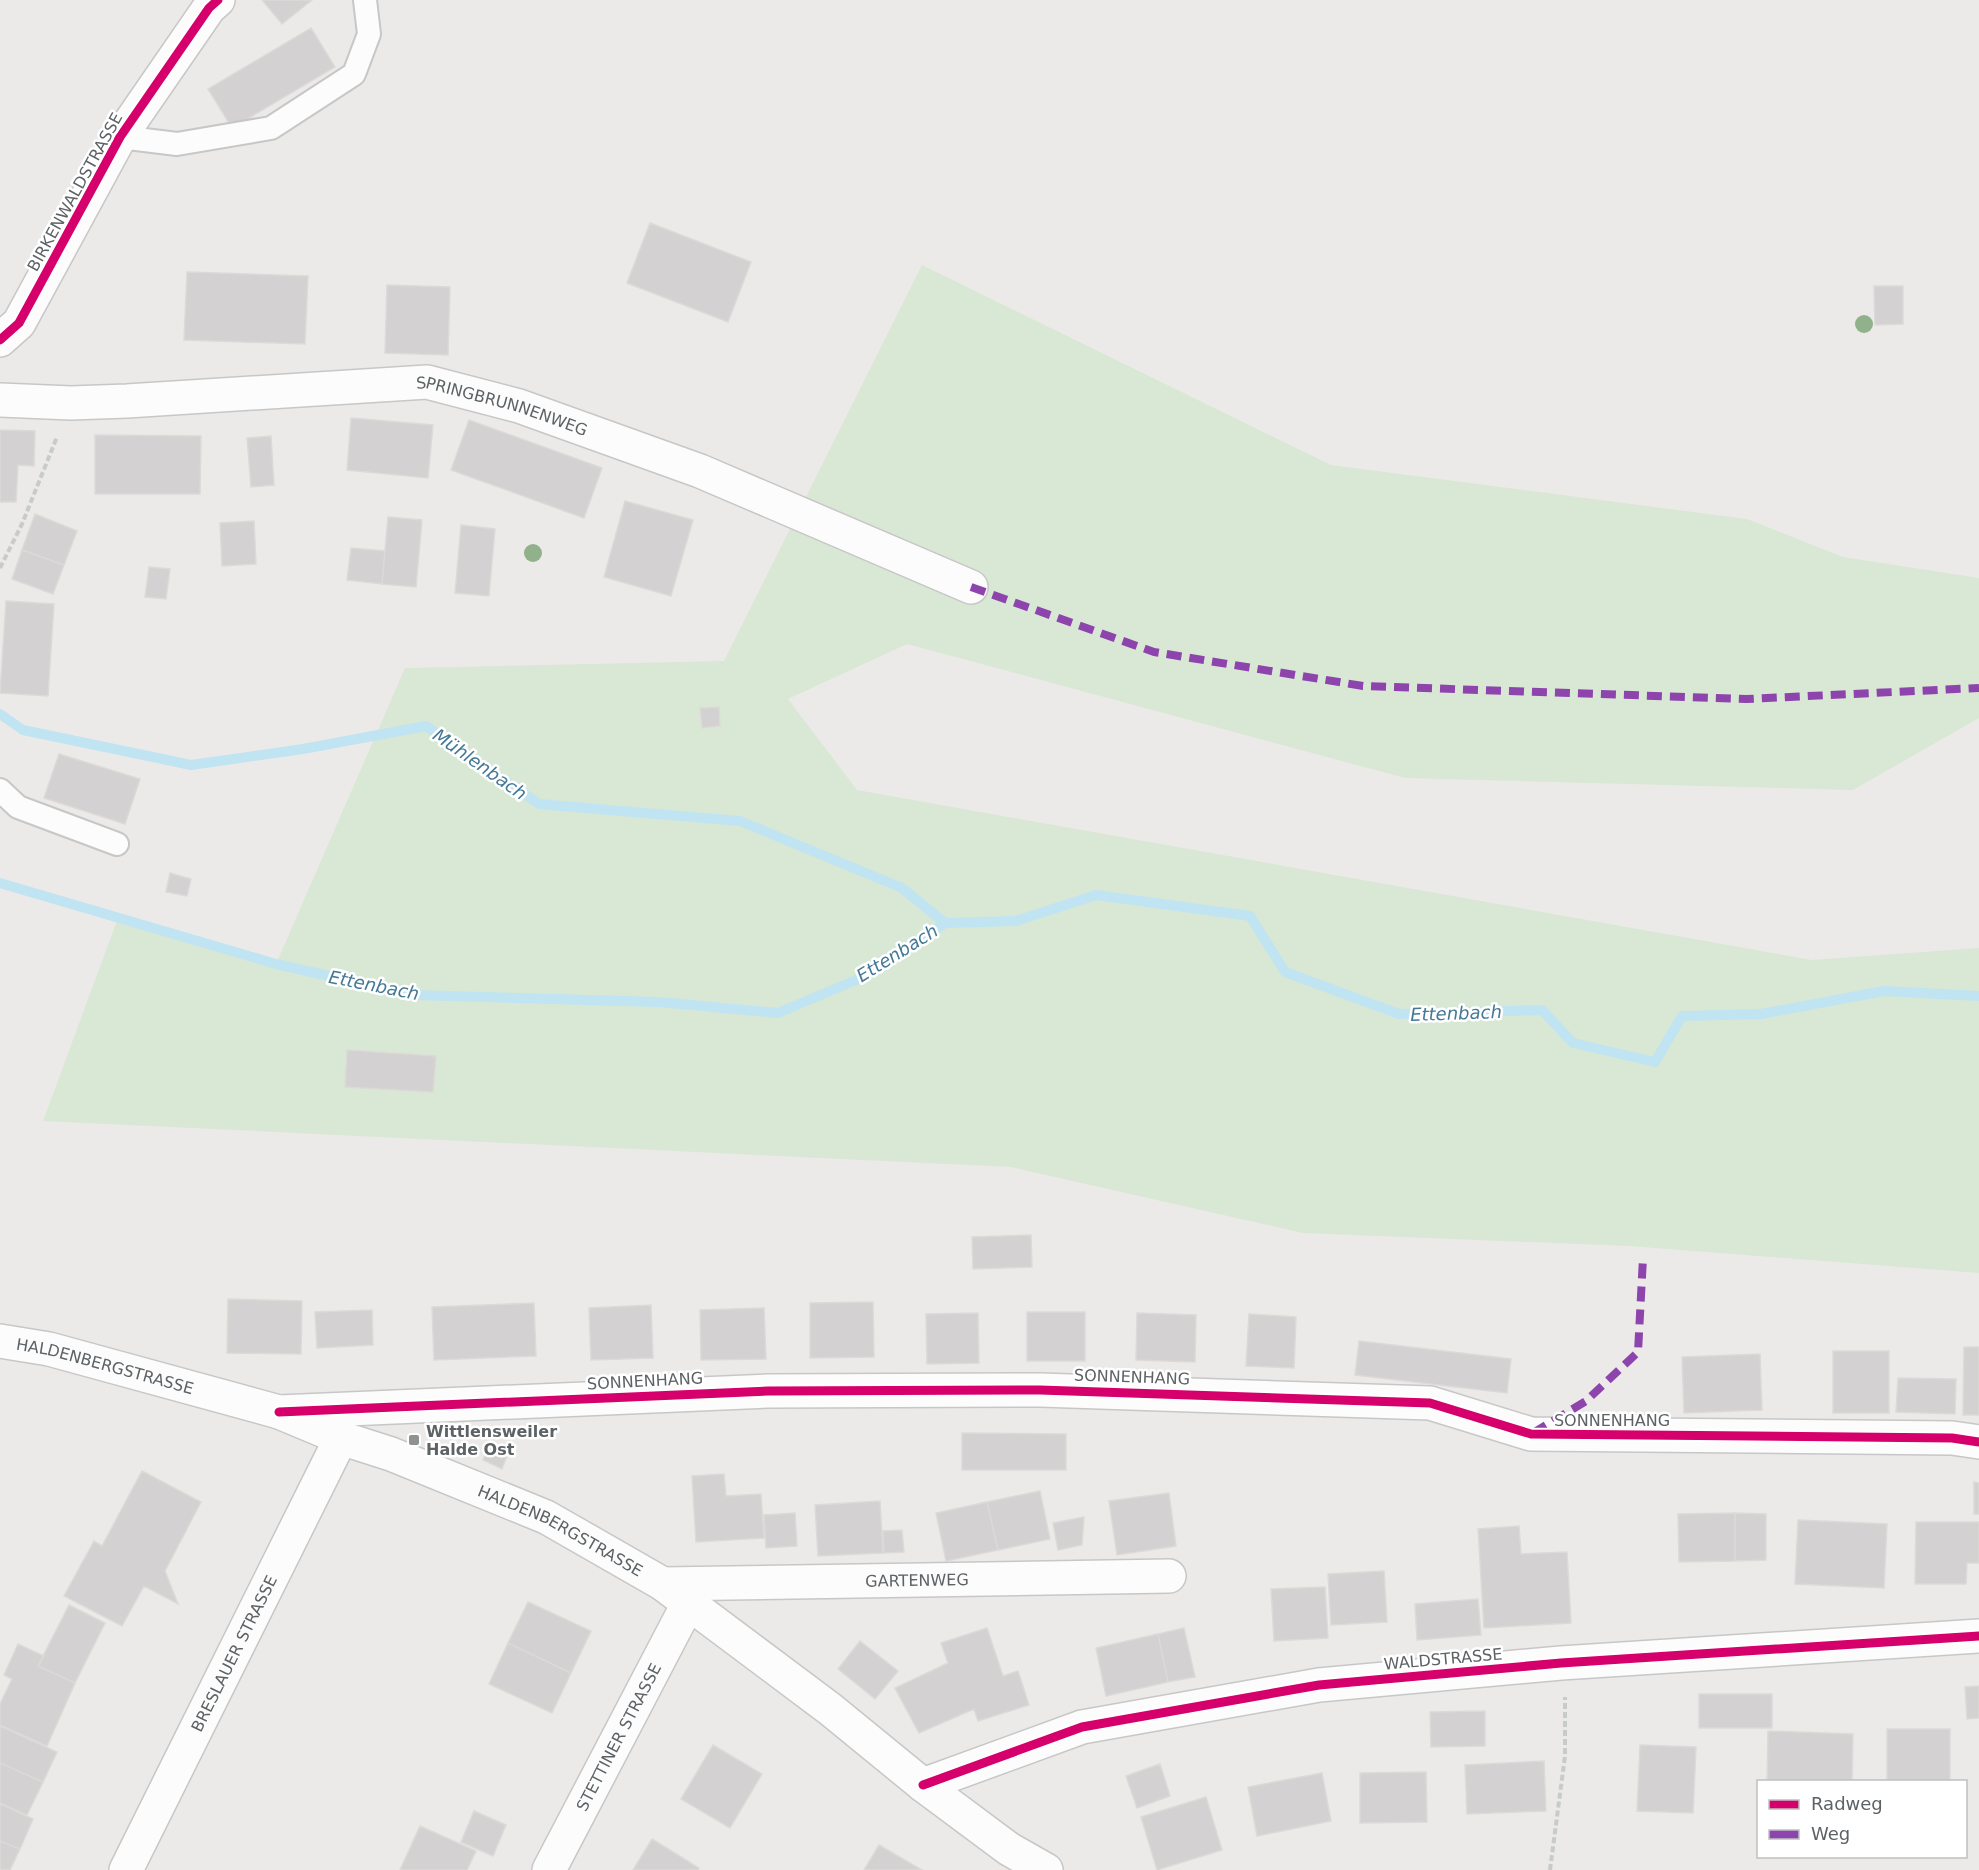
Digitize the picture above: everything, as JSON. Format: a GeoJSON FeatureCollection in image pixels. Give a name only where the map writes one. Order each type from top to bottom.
{"type":"FeatureCollection","features":[{"type":"Feature","properties":{"kind":"street","name":"BIRKENWALDSTRASSE"},"geometry":{"type":"LineString","coordinates":[[0,340],[19,323],[120,137],[209,8],[218,0]]}},
{"type":"Feature","properties":{"kind":"street","name":"SPRINGBRUNNENWEG"},"geometry":{"type":"LineString","coordinates":[[0,400],[70,403],[427,382],[519,406],[700,471],[971,587]]}},
{"type":"Feature","properties":{"kind":"street","name":"HALDENBERGSTRASSE"},"geometry":{"type":"LineString","coordinates":[[0,1341],[49,1349],[279,1412],[341,1438],[392,1454],[546,1517],[663,1584],[830,1709],[923,1785],[1003,1860],[1046,1870]]}},
{"type":"Feature","properties":{"kind":"street","name":"SONNENHANG"},"geometry":{"type":"LineString","coordinates":[[279,1412],[768,1390],[1040,1390],[1430,1403],[1531,1434],[1952,1438],[1979,1442]]}},
{"type":"Feature","properties":{"kind":"street","name":"BRESLAUER STRASSE"},"geometry":{"type":"LineString","coordinates":[[126,1870],[341,1438]]}},
{"type":"Feature","properties":{"kind":"street","name":"GARTENWEG"},"geometry":{"type":"LineString","coordinates":[[663,1584],[1169,1576]]}},
{"type":"Feature","properties":{"kind":"street","name":"STETTINER STRASSE"},"geometry":{"type":"LineString","coordinates":[[549,1870],[688,1604]]}},
{"type":"Feature","properties":{"kind":"street","name":"WALDSTRASSE"},"geometry":{"type":"LineString","coordinates":[[923,1785],[1082,1727],[1319,1685],[1562,1664],[1979,1636]]}},
{"type":"Feature","properties":{"kind":"lane"},"geometry":{"type":"LineString","coordinates":[[120,137],[177,144],[272,128],[354,74],[369,33],[365,0]]}},
{"type":"Feature","properties":{"kind":"lane"},"geometry":{"type":"LineString","coordinates":[[0,789],[18,807],[117,844]]}},
{"type":"Feature","properties":{"kind":"path"},"geometry":{"type":"LineString","coordinates":[[0,568],[22,524],[70,403]]}},
{"type":"Feature","properties":{"kind":"path"},"geometry":{"type":"LineString","coordinates":[[1550,1870],[1566,1756],[1565,1691],[1562,1664]]}},
{"type":"Feature","properties":{"kind":"green space"},"geometry":{"type":"Polygon","coordinates":[[[922,265],[1331,465],[1747,519],[1843,557],[1979,578],[1979,718],[1853,790],[1405,778],[907,644],[788,699],[857,790],[1812,960],[1979,948],[1979,1273],[1629,1246],[1303,1233],[1011,1167],[43,1121],[118,918],[276,964],[405,668],[724,661],[922,265]]]}},
{"type":"Feature","properties":{"kind":"building"},"geometry":{"type":"Polygon","coordinates":[[[262,0],[312,0],[282,24],[262,0]]]}},
{"type":"Feature","properties":{"kind":"building"},"geometry":{"type":"Polygon","coordinates":[[[311,28],[335,67],[232,128],[208,89],[311,28]]]}},
{"type":"Feature","properties":{"kind":"building"},"geometry":{"type":"Polygon","coordinates":[[[650,223],[751,262],[728,322],[627,283],[650,223]]]}},
{"type":"Feature","properties":{"kind":"building"},"geometry":{"type":"Polygon","coordinates":[[[187,272],[308,276],[305,344],[184,340],[187,272]]]}},
{"type":"Feature","properties":{"kind":"building"},"geometry":{"type":"Polygon","coordinates":[[[387,285],[450,287],[448,355],[385,353],[387,285]]]}},
{"type":"Feature","properties":{"kind":"building"},"geometry":{"type":"Polygon","coordinates":[[[1874,286],[1903,286],[1903,324],[1875,325],[1874,286]]]}},
{"type":"Feature","properties":{"kind":"building"},"geometry":{"type":"Polygon","coordinates":[[[351,418],[433,425],[428,478],[347,470],[351,418]]]}},
{"type":"Feature","properties":{"kind":"building"},"geometry":{"type":"Polygon","coordinates":[[[469,420],[602,468],[584,518],[451,470],[469,420]]]}},
{"type":"Feature","properties":{"kind":"building"},"geometry":{"type":"Polygon","coordinates":[[[0,430],[35,431],[34,466],[18,465],[16,502],[0,502],[0,430]]]}},
{"type":"Feature","properties":{"kind":"building"},"geometry":{"type":"Polygon","coordinates":[[[95,435],[201,436],[200,494],[95,494],[95,435]]]}},
{"type":"Feature","properties":{"kind":"building"},"geometry":{"type":"Polygon","coordinates":[[[271,436],[274,485],[251,487],[247,438],[271,436]]]}},
{"type":"Feature","properties":{"kind":"building"},"geometry":{"type":"Polygon","coordinates":[[[625,501],[693,520],[671,596],[604,577],[625,501]]]}},
{"type":"Feature","properties":{"kind":"building"},"geometry":{"type":"Polygon","coordinates":[[[35,514],[77,531],[64,565],[22,550],[35,514]]]}},
{"type":"Feature","properties":{"kind":"building"},"geometry":{"type":"Polygon","coordinates":[[[388,517],[422,520],[416,587],[382,584],[388,517]]]}},
{"type":"Feature","properties":{"kind":"building"},"geometry":{"type":"Polygon","coordinates":[[[254,521],[256,564],[222,566],[220,523],[254,521]]]}},
{"type":"Feature","properties":{"kind":"building"},"geometry":{"type":"Polygon","coordinates":[[[461,525],[495,529],[489,596],[455,593],[461,525]]]}},
{"type":"Feature","properties":{"kind":"building"},"geometry":{"type":"Polygon","coordinates":[[[351,548],[385,551],[382,584],[347,580],[351,548]]]}},
{"type":"Feature","properties":{"kind":"building"},"geometry":{"type":"Polygon","coordinates":[[[22,550],[64,565],[53,594],[12,579],[22,550]]]}},
{"type":"Feature","properties":{"kind":"building"},"geometry":{"type":"Polygon","coordinates":[[[149,567],[170,569],[166,599],[145,597],[149,567]]]}},
{"type":"Feature","properties":{"kind":"building"},"geometry":{"type":"Polygon","coordinates":[[[6,601],[54,604],[48,696],[0,693],[6,601]]]}},
{"type":"Feature","properties":{"kind":"building"},"geometry":{"type":"Polygon","coordinates":[[[719,707],[720,726],[702,728],[700,708],[719,707]]]}},
{"type":"Feature","properties":{"kind":"building"},"geometry":{"type":"Polygon","coordinates":[[[59,754],[140,779],[125,824],[44,798],[59,754]]]}},
{"type":"Feature","properties":{"kind":"building"},"geometry":{"type":"Polygon","coordinates":[[[170,873],[191,879],[187,896],[166,892],[170,873]]]}},
{"type":"Feature","properties":{"kind":"building"},"geometry":{"type":"Polygon","coordinates":[[[347,1050],[436,1056],[433,1092],[345,1087],[347,1050]]]}},
{"type":"Feature","properties":{"kind":"building"},"geometry":{"type":"Polygon","coordinates":[[[1031,1235],[1032,1267],[973,1269],[972,1237],[1031,1235]]]}},
{"type":"Feature","properties":{"kind":"building"},"geometry":{"type":"Polygon","coordinates":[[[228,1299],[302,1301],[301,1354],[227,1353],[228,1299]]]}},
{"type":"Feature","properties":{"kind":"building"},"geometry":{"type":"Polygon","coordinates":[[[873,1302],[874,1357],[810,1358],[810,1303],[873,1302]]]}},
{"type":"Feature","properties":{"kind":"building"},"geometry":{"type":"Polygon","coordinates":[[[534,1303],[536,1356],[434,1360],[432,1307],[534,1303]]]}},
{"type":"Feature","properties":{"kind":"building"},"geometry":{"type":"Polygon","coordinates":[[[651,1305],[653,1358],[591,1360],[589,1308],[651,1305]]]}},
{"type":"Feature","properties":{"kind":"building"},"geometry":{"type":"Polygon","coordinates":[[[764,1308],[766,1359],[701,1360],[700,1310],[764,1308]]]}},
{"type":"Feature","properties":{"kind":"building"},"geometry":{"type":"Polygon","coordinates":[[[372,1310],[373,1345],[317,1348],[315,1312],[372,1310]]]}},
{"type":"Feature","properties":{"kind":"building"},"geometry":{"type":"Polygon","coordinates":[[[1027,1312],[1085,1312],[1085,1361],[1027,1361],[1027,1312]]]}},
{"type":"Feature","properties":{"kind":"building"},"geometry":{"type":"Polygon","coordinates":[[[978,1313],[979,1363],[927,1364],[926,1314],[978,1313]]]}},
{"type":"Feature","properties":{"kind":"building"},"geometry":{"type":"Polygon","coordinates":[[[1137,1313],[1196,1315],[1195,1362],[1136,1360],[1137,1313]]]}},
{"type":"Feature","properties":{"kind":"building"},"geometry":{"type":"Polygon","coordinates":[[[1249,1314],[1296,1317],[1294,1368],[1246,1366],[1249,1314]]]}},
{"type":"Feature","properties":{"kind":"building"},"geometry":{"type":"Polygon","coordinates":[[[1359,1341],[1511,1359],[1507,1393],[1355,1375],[1359,1341]]]}},
{"type":"Feature","properties":{"kind":"building"},"geometry":{"type":"Polygon","coordinates":[[[1964,1347],[1979,1347],[1979,1415],[1963,1415],[1964,1347]]]}},
{"type":"Feature","properties":{"kind":"building"},"geometry":{"type":"Polygon","coordinates":[[[1833,1351],[1889,1351],[1889,1413],[1833,1413],[1833,1351]]]}},
{"type":"Feature","properties":{"kind":"building"},"geometry":{"type":"Polygon","coordinates":[[[1760,1354],[1762,1410],[1684,1413],[1682,1357],[1760,1354]]]}},
{"type":"Feature","properties":{"kind":"building"},"geometry":{"type":"Polygon","coordinates":[[[1898,1378],[1956,1379],[1955,1414],[1896,1412],[1898,1378]]]}},
{"type":"Feature","properties":{"kind":"building"},"geometry":{"type":"Polygon","coordinates":[[[962,1433],[1066,1434],[1066,1470],[962,1470],[962,1433]]]}},
{"type":"Feature","properties":{"kind":"building"},"geometry":{"type":"Polygon","coordinates":[[[488,1448],[507,1456],[502,1469],[483,1460],[488,1448]]]}},
{"type":"Feature","properties":{"kind":"building"},"geometry":{"type":"Polygon","coordinates":[[[142,1471],[201,1502],[165,1571],[178,1604],[144,1586],[122,1626],[64,1596],[94,1541],[102,1546],[142,1471]]]}},
{"type":"Feature","properties":{"kind":"building"},"geometry":{"type":"Polygon","coordinates":[[[724,1474],[726,1496],[761,1494],[764,1538],[696,1542],[692,1476],[724,1474]]]}},
{"type":"Feature","properties":{"kind":"building"},"geometry":{"type":"Polygon","coordinates":[[[1974,1482],[1979,1483],[1979,1514],[1974,1514],[1974,1482]]]}},
{"type":"Feature","properties":{"kind":"building"},"geometry":{"type":"Polygon","coordinates":[[[1040,1491],[1050,1539],[998,1550],[987,1502],[1040,1491]]]}},
{"type":"Feature","properties":{"kind":"building"},"geometry":{"type":"Polygon","coordinates":[[[1169,1493],[1176,1546],[1117,1555],[1109,1501],[1169,1493]]]}},
{"type":"Feature","properties":{"kind":"building"},"geometry":{"type":"Polygon","coordinates":[[[880,1501],[883,1553],[818,1556],[815,1505],[880,1501]]]}},
{"type":"Feature","properties":{"kind":"building"},"geometry":{"type":"Polygon","coordinates":[[[987,1502],[998,1550],[946,1561],[936,1513],[987,1502]]]}},
{"type":"Feature","properties":{"kind":"building"},"geometry":{"type":"Polygon","coordinates":[[[795,1513],[797,1546],[766,1548],[764,1515],[795,1513]]]}},
{"type":"Feature","properties":{"kind":"building"},"geometry":{"type":"Polygon","coordinates":[[[1735,1513],[1735,1561],[1679,1562],[1678,1514],[1735,1513]]]}},
{"type":"Feature","properties":{"kind":"building"},"geometry":{"type":"Polygon","coordinates":[[[1735,1513],[1766,1514],[1766,1560],[1735,1561],[1735,1513]]]}},
{"type":"Feature","properties":{"kind":"building"},"geometry":{"type":"Polygon","coordinates":[[[1084,1517],[1082,1545],[1058,1550],[1053,1523],[1084,1517]]]}},
{"type":"Feature","properties":{"kind":"building"},"geometry":{"type":"Polygon","coordinates":[[[1798,1520],[1887,1524],[1884,1588],[1795,1584],[1798,1520]]]}},
{"type":"Feature","properties":{"kind":"building"},"geometry":{"type":"Polygon","coordinates":[[[1916,1522],[1979,1522],[1979,1563],[1967,1563],[1966,1584],[1915,1584],[1916,1522]]]}},
{"type":"Feature","properties":{"kind":"building"},"geometry":{"type":"Polygon","coordinates":[[[1519,1526],[1521,1554],[1567,1552],[1571,1623],[1484,1628],[1478,1529],[1519,1526]]]}},
{"type":"Feature","properties":{"kind":"building"},"geometry":{"type":"Polygon","coordinates":[[[902,1530],[904,1552],[884,1553],[883,1531],[902,1530]]]}},
{"type":"Feature","properties":{"kind":"building"},"geometry":{"type":"Polygon","coordinates":[[[1384,1571],[1387,1622],[1331,1625],[1328,1574],[1384,1571]]]}},
{"type":"Feature","properties":{"kind":"building"},"geometry":{"type":"Polygon","coordinates":[[[1325,1587],[1328,1638],[1274,1641],[1271,1589],[1325,1587]]]}},
{"type":"Feature","properties":{"kind":"building"},"geometry":{"type":"Polygon","coordinates":[[[1478,1599],[1481,1635],[1417,1640],[1415,1604],[1478,1599]]]}},
{"type":"Feature","properties":{"kind":"building"},"geometry":{"type":"Polygon","coordinates":[[[528,1602],[591,1631],[571,1673],[508,1643],[528,1602]]]}},
{"type":"Feature","properties":{"kind":"building"},"geometry":{"type":"Polygon","coordinates":[[[69,1605],[105,1623],[75,1683],[38,1666],[69,1605]]]}},
{"type":"Feature","properties":{"kind":"building"},"geometry":{"type":"Polygon","coordinates":[[[987,1628],[1003,1676],[1018,1671],[1029,1705],[978,1721],[974,1709],[919,1733],[895,1688],[948,1663],[941,1643],[987,1628]]]}},
{"type":"Feature","properties":{"kind":"building"},"geometry":{"type":"Polygon","coordinates":[[[1184,1628],[1195,1677],[1168,1682],[1158,1634],[1184,1628]]]}},
{"type":"Feature","properties":{"kind":"building"},"geometry":{"type":"Polygon","coordinates":[[[1158,1634],[1168,1682],[1106,1696],[1096,1648],[1158,1634]]]}},
{"type":"Feature","properties":{"kind":"building"},"geometry":{"type":"Polygon","coordinates":[[[860,1641],[898,1671],[875,1699],[838,1669],[860,1641]]]}},
{"type":"Feature","properties":{"kind":"building"},"geometry":{"type":"Polygon","coordinates":[[[508,1643],[571,1673],[552,1713],[489,1684],[508,1643]]]}},
{"type":"Feature","properties":{"kind":"building"},"geometry":{"type":"Polygon","coordinates":[[[18,1644],[44,1656],[38,1666],[75,1683],[47,1746],[0,1725],[0,1704],[12,1679],[4,1675],[18,1644]]]}},
{"type":"Feature","properties":{"kind":"building"},"geometry":{"type":"Polygon","coordinates":[[[1979,1686],[1979,1718],[1967,1719],[1965,1687],[1979,1686]]]}},
{"type":"Feature","properties":{"kind":"building"},"geometry":{"type":"Polygon","coordinates":[[[1699,1694],[1772,1694],[1772,1728],[1699,1728],[1699,1694]]]}},
{"type":"Feature","properties":{"kind":"building"},"geometry":{"type":"Polygon","coordinates":[[[1485,1711],[1485,1746],[1431,1747],[1430,1712],[1485,1711]]]}},
{"type":"Feature","properties":{"kind":"building"},"geometry":{"type":"Polygon","coordinates":[[[0,1726],[57,1752],[43,1782],[0,1763],[0,1726]]]}},
{"type":"Feature","properties":{"kind":"building"},"geometry":{"type":"Polygon","coordinates":[[[1887,1729],[1950,1729],[1950,1780],[1887,1780],[1887,1729]]]}},
{"type":"Feature","properties":{"kind":"building"},"geometry":{"type":"Polygon","coordinates":[[[1768,1731],[1853,1734],[1852,1780],[1767,1780],[1768,1731]]]}},
{"type":"Feature","properties":{"kind":"building"},"geometry":{"type":"Polygon","coordinates":[[[713,1745],[762,1774],[730,1828],[681,1799],[713,1745]]]}},
{"type":"Feature","properties":{"kind":"building"},"geometry":{"type":"Polygon","coordinates":[[[1640,1745],[1696,1747],[1693,1813],[1637,1811],[1640,1745]]]}},
{"type":"Feature","properties":{"kind":"building"},"geometry":{"type":"Polygon","coordinates":[[[1544,1761],[1546,1811],[1467,1814],[1465,1765],[1544,1761]]]}},
{"type":"Feature","properties":{"kind":"building"},"geometry":{"type":"Polygon","coordinates":[[[0,1763],[43,1782],[27,1815],[0,1803],[0,1763]]]}},
{"type":"Feature","properties":{"kind":"building"},"geometry":{"type":"Polygon","coordinates":[[[1160,1764],[1170,1796],[1137,1808],[1126,1776],[1160,1764]]]}},
{"type":"Feature","properties":{"kind":"building"},"geometry":{"type":"Polygon","coordinates":[[[1426,1772],[1427,1822],[1360,1823],[1360,1773],[1426,1772]]]}},
{"type":"Feature","properties":{"kind":"building"},"geometry":{"type":"Polygon","coordinates":[[[1322,1773],[1331,1821],[1257,1836],[1248,1787],[1322,1773]]]}},
{"type":"Feature","properties":{"kind":"building"},"geometry":{"type":"Polygon","coordinates":[[[1206,1797],[1222,1850],[1157,1870],[1141,1817],[1206,1797]]]}},
{"type":"Feature","properties":{"kind":"building"},"geometry":{"type":"Polygon","coordinates":[[[0,1804],[33,1819],[20,1849],[0,1841],[0,1804]]]}},
{"type":"Feature","properties":{"kind":"building"},"geometry":{"type":"Polygon","coordinates":[[[474,1811],[506,1825],[493,1856],[461,1842],[474,1811]]]}},
{"type":"Feature","properties":{"kind":"building"},"geometry":{"type":"Polygon","coordinates":[[[420,1826],[476,1851],[467,1870],[400,1870],[420,1826]]]}},
{"type":"Feature","properties":{"kind":"building"},"geometry":{"type":"Polygon","coordinates":[[[652,1839],[699,1868],[698,1870],[633,1870],[652,1839]]]}},
{"type":"Feature","properties":{"kind":"building"},"geometry":{"type":"Polygon","coordinates":[[[0,1841],[20,1849],[10,1870],[0,1870],[0,1841]]]}},
{"type":"Feature","properties":{"kind":"building"},"geometry":{"type":"Polygon","coordinates":[[[879,1845],[922,1870],[864,1870],[879,1845]]]}},
{"type":"Feature","properties":{"kind":"waterway","name":"Mühlenbach"},"geometry":{"type":"LineString","coordinates":[[0,714],[23,730],[191,765],[303,749],[426,726],[539,804],[740,821],[902,888],[945,923]]}},
{"type":"Feature","properties":{"kind":"waterway","name":"Ettenbach"},"geometry":{"type":"LineString","coordinates":[[0,883],[276,964],[413,995],[659,1002],[778,1013],[870,974],[945,923],[1016,921],[1096,895],[1250,916],[1285,972],[1399,1014],[1542,1010],[1573,1043],[1655,1062],[1682,1016],[1761,1014],[1884,991],[1979,996]]}},
{"type":"Feature","properties":{"kind":"marked path"},"geometry":{"type":"LineString","coordinates":[[971,587],[1154,652],[1363,686],[1746,699],[1979,688]]}},
{"type":"Feature","properties":{"kind":"marked path"},"geometry":{"type":"LineString","coordinates":[[1533,1433],[1586,1401],[1638,1352],[1643,1258]]}},
{"type":"Feature","properties":{"kind":"cycle path"},"geometry":{"type":"LineString","coordinates":[[0,340],[19,323],[120,137],[209,8],[218,0]]}},
{"type":"Feature","properties":{"kind":"cycle path"},"geometry":{"type":"LineString","coordinates":[[279,1412],[768,1391],[1040,1390],[1430,1403],[1531,1434],[1952,1438],[1979,1442]]}},
{"type":"Feature","properties":{"kind":"cycle path"},"geometry":{"type":"LineString","coordinates":[[923,1785],[1082,1727],[1319,1685],[1561,1663],[1979,1636]]}},
{"type":"Feature","properties":{"kind":"place","name":"Wittlensweiler Halde Ost"},"geometry":{"type":"Point","coordinates":[414,1440]}}]}
